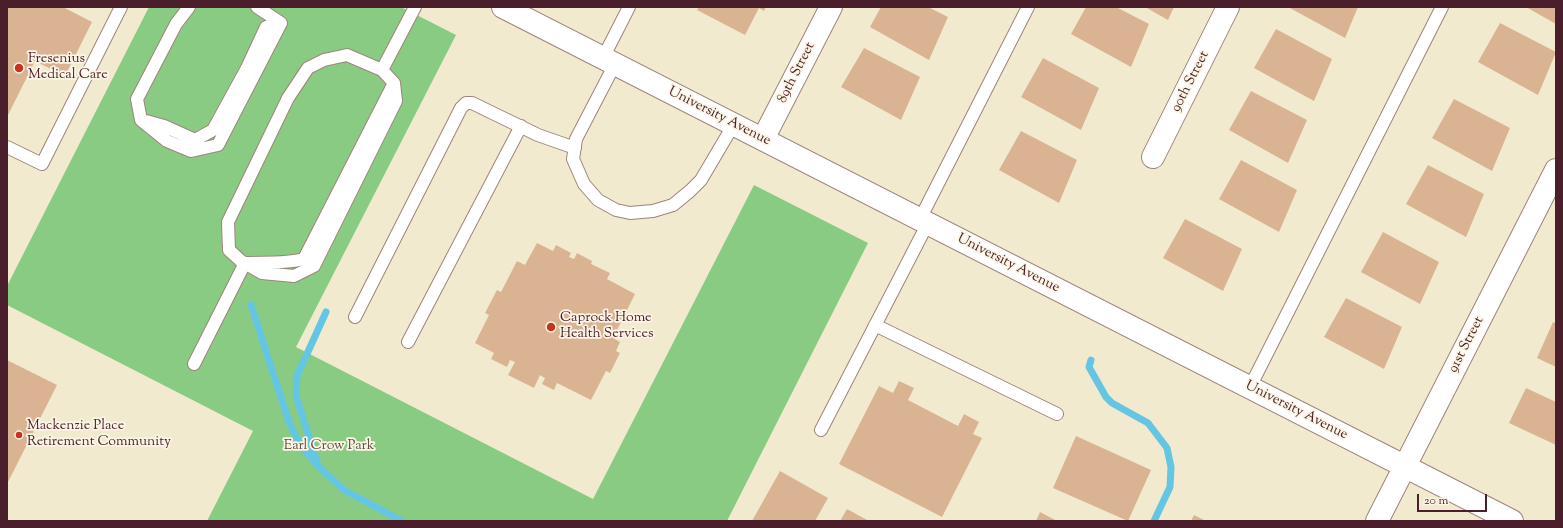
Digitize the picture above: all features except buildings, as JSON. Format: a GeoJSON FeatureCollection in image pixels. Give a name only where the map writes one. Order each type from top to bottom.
{"type":"FeatureCollection","features":[{"type":"Feature","properties":{"kind":"main road","name":"University Avenue"},"geometry":{"type":"LineString","coordinates":[[503,7],[1512,521]]}},
{"type":"Feature","properties":{"kind":"main road","name":"89th Street"},"geometry":{"type":"LineString","coordinates":[[763,139],[831,7]]}},
{"type":"Feature","properties":{"kind":"main road","name":"90th Street"},"geometry":{"type":"LineString","coordinates":[[1153,157],[1228,7]]}},
{"type":"Feature","properties":{"kind":"main road","name":"91st Street"},"geometry":{"type":"LineString","coordinates":[[1377,521],[1556,170]]}},
{"type":"Feature","properties":{"kind":"lane"},"geometry":{"type":"LineString","coordinates":[[7,147],[42,164],[121,7]]}},
{"type":"Feature","properties":{"kind":"lane"},"geometry":{"type":"LineString","coordinates":[[189,7],[176,24],[137,99],[141,120],[167,141],[191,151],[218,145],[281,23],[262,8]]}},
{"type":"Feature","properties":{"kind":"lane"},"geometry":{"type":"LineString","coordinates":[[382,70],[415,7]]}},
{"type":"Feature","properties":{"kind":"lane"},"geometry":{"type":"LineString","coordinates":[[629,7],[609,61],[576,139],[574,159],[584,184],[598,200],[616,210],[630,213],[653,211],[673,204],[701,180],[734,124]]}},
{"type":"Feature","properties":{"kind":"lane"},"geometry":{"type":"LineString","coordinates":[[821,430],[875,325],[1028,7]]}},
{"type":"Feature","properties":{"kind":"lane"},"geometry":{"type":"LineString","coordinates":[[1250,387],[1442,7]]}},
{"type":"Feature","properties":{"kind":"lane"},"geometry":{"type":"LineString","coordinates":[[347,54],[382,70],[394,83],[396,101],[314,266],[294,276],[262,273],[245,264],[229,250],[228,222],[288,98],[308,68],[324,60],[347,54]]}},
{"type":"Feature","properties":{"kind":"lane"},"geometry":{"type":"LineString","coordinates":[[355,317],[461,108],[466,103],[472,103],[538,135],[575,148]]}},
{"type":"Feature","properties":{"kind":"lane"},"geometry":{"type":"LineString","coordinates":[[408,342],[521,126]]}},
{"type":"Feature","properties":{"kind":"lane"},"geometry":{"type":"LineString","coordinates":[[194,364],[245,264]]}},
{"type":"Feature","properties":{"kind":"lane"},"geometry":{"type":"LineString","coordinates":[[875,325],[1057,414]]}},
{"type":"Feature","properties":{"kind":"green space","name":"Earl Crow Park"},"geometry":{"type":"Polygon","coordinates":[[[149,7],[401,7],[456,35],[296,347],[593,499],[754,185],[868,243],[727,521],[207,521],[253,431],[7,305],[7,286],[149,7]]]}},
{"type":"Feature","properties":{"kind":"waterway"},"geometry":{"type":"LineString","coordinates":[[251,305],[290,425],[302,448],[318,466],[344,490],[402,521]]}},
{"type":"Feature","properties":{"kind":"waterway"},"geometry":{"type":"LineString","coordinates":[[317,462],[296,396],[297,376],[326,312]]}},
{"type":"Feature","properties":{"kind":"waterway"},"geometry":{"type":"LineString","coordinates":[[1091,360],[1089,367],[1106,397],[1112,403],[1148,423],[1167,448],[1171,467],[1170,487],[1154,521]]}},
{"type":"Feature","properties":{"kind":"place","name":"Fresenius Medical Care"},"geometry":{"type":"Point","coordinates":[19,68]}},
{"type":"Feature","properties":{"kind":"place","name":"Caprock Home Health Services"},"geometry":{"type":"Point","coordinates":[551,327]}},
{"type":"Feature","properties":{"kind":"place","name":"Mackenzie Place Retirement Community"},"geometry":{"type":"Point","coordinates":[19,435]}}]}
